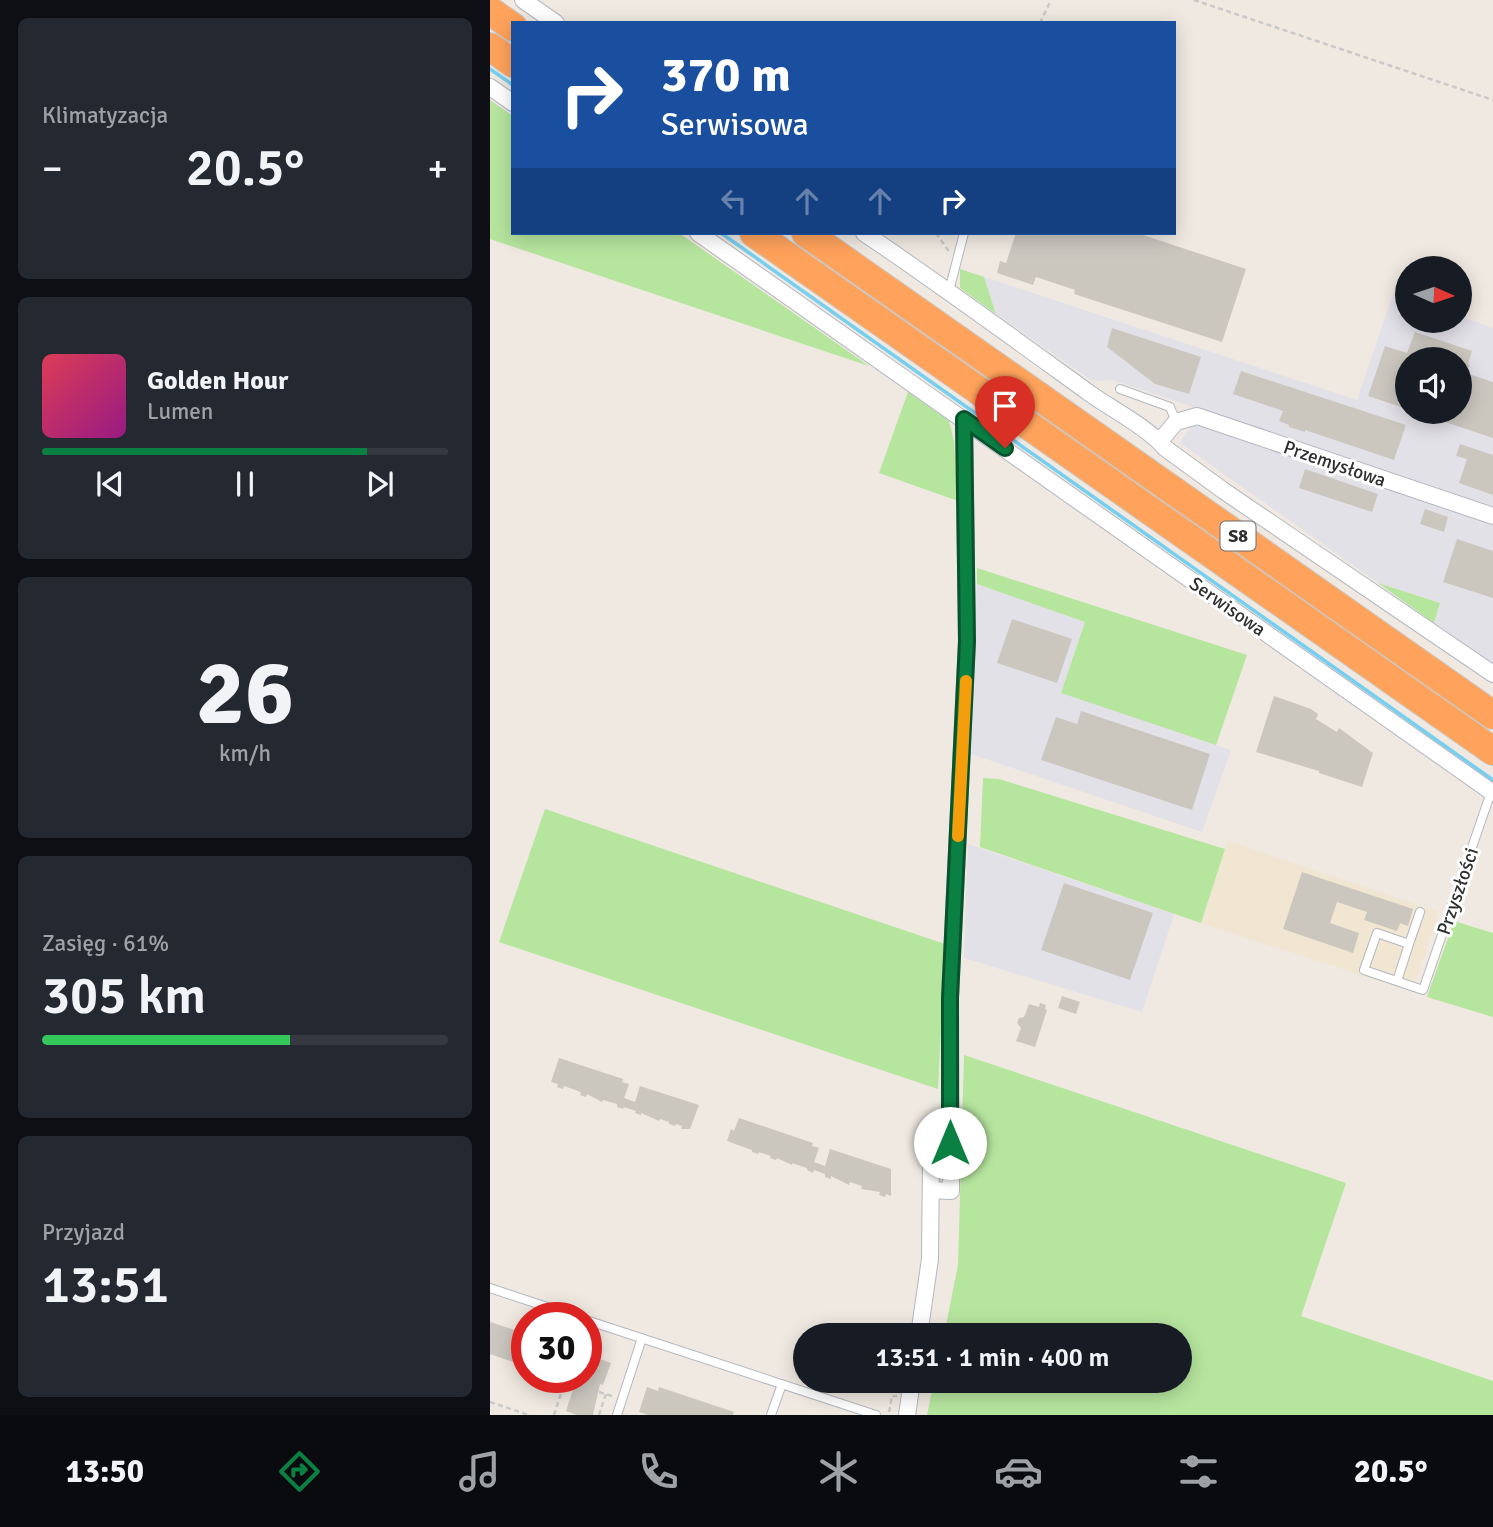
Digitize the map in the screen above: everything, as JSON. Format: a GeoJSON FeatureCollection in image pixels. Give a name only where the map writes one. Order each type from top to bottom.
{"type":"FeatureCollection","features":[{"type":"Feature","properties":{"kind":"highway"},"geometry":{"type":"LineString","coordinates":[[490,11],[511,26]]}},
{"type":"Feature","properties":{"kind":"highway"},"geometry":{"type":"LineString","coordinates":[[490,47],[511,62]]}},
{"type":"Feature","properties":{"kind":"highway","name":"S8"},"geometry":{"type":"LineString","coordinates":[[757,235],[1493,751]]}},
{"type":"Feature","properties":{"kind":"highway","name":"S8"},"geometry":{"type":"LineString","coordinates":[[809,235],[1493,715]]}},
{"type":"Feature","properties":{"kind":"street"},"geometry":{"type":"LineString","coordinates":[[523,0],[553,21]]}},
{"type":"Feature","properties":{"kind":"street"},"geometry":{"type":"LineString","coordinates":[[490,87],[511,102]]}},
{"type":"Feature","properties":{"kind":"street","name":"Serwisowa"},"geometry":{"type":"LineString","coordinates":[[701,235],[1492,793]]}},
{"type":"Feature","properties":{"kind":"street"},"geometry":{"type":"LineString","coordinates":[[867,235],[1160,441],[1165,448],[1224,491],[1493,674]]}},
{"type":"Feature","properties":{"kind":"street","name":"Przemysłowa"},"geometry":{"type":"LineString","coordinates":[[1176,422],[1197,416],[1493,516]]}},
{"type":"Feature","properties":{"kind":"street"},"geometry":{"type":"LineString","coordinates":[[931,1190],[951,1191],[950,1009],[967,641],[964,419]]}},
{"type":"Feature","properties":{"kind":"street"},"geometry":{"type":"LineString","coordinates":[[1160,441],[1176,422]]}},
{"type":"Feature","properties":{"kind":"street"},"geometry":{"type":"LineString","coordinates":[[921,1323],[930,1259],[931,1159]]}},
{"type":"Feature","properties":{"kind":"street"},"geometry":{"type":"LineString","coordinates":[[907,1415],[910,1393]]}},
{"type":"Feature","properties":{"kind":"lane"},"geometry":{"type":"LineString","coordinates":[[949,291],[963,235]]}},
{"type":"Feature","properties":{"kind":"lane"},"geometry":{"type":"LineString","coordinates":[[1119,389],[1170,407],[1176,422]]}},
{"type":"Feature","properties":{"kind":"lane","name":"Przyszłości"},"geometry":{"type":"LineString","coordinates":[[1397,981],[1423,990],[1492,793]]}},
{"type":"Feature","properties":{"kind":"lane"},"geometry":{"type":"LineString","coordinates":[[1409,944],[1377,933],[1364,970],[1397,981],[1420,912]]}},
{"type":"Feature","properties":{"kind":"lane"},"geometry":{"type":"LineString","coordinates":[[490,1288],[532,1302]]}},
{"type":"Feature","properties":{"kind":"lane"},"geometry":{"type":"LineString","coordinates":[[602,1325],[876,1415]]}},
{"type":"Feature","properties":{"kind":"lane"},"geometry":{"type":"LineString","coordinates":[[617,1415],[642,1338]]}},
{"type":"Feature","properties":{"kind":"lane"},"geometry":{"type":"LineString","coordinates":[[771,1415],[782,1384]]}},
{"type":"Feature","properties":{"kind":"path"},"geometry":{"type":"LineString","coordinates":[[1041,21],[1051,0]]}},
{"type":"Feature","properties":{"kind":"path"},"geometry":{"type":"LineString","coordinates":[[1194,0],[1493,100]]}},
{"type":"Feature","properties":{"kind":"path"},"geometry":{"type":"LineString","coordinates":[[937,235],[956,261]]}},
{"type":"Feature","properties":{"kind":"path"},"geometry":{"type":"LineString","coordinates":[[554,1415],[561,1393]]}},
{"type":"Feature","properties":{"kind":"path"},"geometry":{"type":"LineString","coordinates":[[602,1393],[612,1396]]}},
{"type":"Feature","properties":{"kind":"path"},"geometry":{"type":"LineString","coordinates":[[599,1415],[606,1394]]}},
{"type":"Feature","properties":{"kind":"path"},"geometry":{"type":"LineString","coordinates":[[490,1402],[529,1415]]}},
{"type":"Feature","properties":{"kind":"path"},"geometry":{"type":"LineString","coordinates":[[513,1415],[514,1410]]}},
{"type":"Feature","properties":{"kind":"shaded area"},"geometry":{"type":"Polygon","coordinates":[[[984,277],[1357,400],[1393,294],[1395,333],[1472,333],[1472,320],[1493,328],[1493,509],[1113,380],[1092,381],[996,314],[984,277]]]}},
{"type":"Feature","properties":{"kind":"shaded area"},"geometry":{"type":"Polygon","coordinates":[[[1193,424],[1493,524],[1493,665],[1434,623],[1440,603],[1378,583],[1180,443],[1193,424]]]}},
{"type":"Feature","properties":{"kind":"shaded area"},"geometry":{"type":"Polygon","coordinates":[[[977,584],[1086,622],[1062,693],[1231,750],[1202,832],[971,754],[977,584]]]}},
{"type":"Feature","properties":{"kind":"shaded area"},"geometry":{"type":"Polygon","coordinates":[[[1228,841],[1439,912],[1412,992],[1201,923],[1228,841]]]}},
{"type":"Feature","properties":{"kind":"shaded area"},"geometry":{"type":"Polygon","coordinates":[[[968,844],[1174,914],[1142,1012],[964,958],[968,844]]]}},
{"type":"Feature","properties":{"kind":"green space"},"geometry":{"type":"Polygon","coordinates":[[[490,100],[511,115],[511,235],[682,235],[869,366],[490,239],[490,100]]]}},
{"type":"Feature","properties":{"kind":"green space"},"geometry":{"type":"Polygon","coordinates":[[[960,269],[984,277],[996,314],[960,288],[960,269]]]}},
{"type":"Feature","properties":{"kind":"green space"},"geometry":{"type":"Polygon","coordinates":[[[908,392],[949,421],[954,441],[958,501],[879,473],[908,392]]]}},
{"type":"Feature","properties":{"kind":"green space"},"geometry":{"type":"Polygon","coordinates":[[[977,568],[1247,655],[1216,745],[1061,693],[1085,622],[977,584],[977,568]]]}},
{"type":"Feature","properties":{"kind":"green space"},"geometry":{"type":"Polygon","coordinates":[[[1378,583],[1440,603],[1434,623],[1378,583]]]}},
{"type":"Feature","properties":{"kind":"green space"},"geometry":{"type":"Polygon","coordinates":[[[983,778],[999,779],[1225,849],[1201,923],[980,847],[983,778]]]}},
{"type":"Feature","properties":{"kind":"green space"},"geometry":{"type":"Polygon","coordinates":[[[545,809],[945,944],[938,1089],[499,942],[545,809]]]}},
{"type":"Feature","properties":{"kind":"green space"},"geometry":{"type":"Polygon","coordinates":[[[1454,921],[1493,933],[1493,1017],[1427,997],[1454,921]]]}},
{"type":"Feature","properties":{"kind":"green space"},"geometry":{"type":"Polygon","coordinates":[[[964,1055],[1346,1183],[1301,1316],[1493,1381],[1493,1415],[927,1415],[932,1393],[1192,1393],[1192,1323],[946,1323],[958,1265],[964,1055]]]}},
{"type":"Feature","properties":{"kind":"building"},"geometry":{"type":"Polygon","coordinates":[[[1015,235],[1143,235],[1246,269],[1222,342],[1074,294],[1075,290],[1036,277],[1033,285],[997,273],[1000,261],[1006,263],[1015,235]]]}},
{"type":"Feature","properties":{"kind":"building"},"geometry":{"type":"Polygon","coordinates":[[[1112,328],[1201,357],[1189,394],[1155,384],[1107,347],[1112,328]]]}},
{"type":"Feature","properties":{"kind":"building"},"geometry":{"type":"Polygon","coordinates":[[[1415,333],[1418,333],[1460,347],[1409,347],[1415,333]]]}},
{"type":"Feature","properties":{"kind":"building"},"geometry":{"type":"Polygon","coordinates":[[[1385,346],[1395,349],[1395,405],[1368,396],[1385,346]]]}},
{"type":"Feature","properties":{"kind":"building"},"geometry":{"type":"Polygon","coordinates":[[[1241,371],[1395,421],[1395,424],[1406,425],[1394,460],[1289,427],[1279,421],[1283,411],[1233,394],[1241,371]]]}},
{"type":"Feature","properties":{"kind":"building"},"geometry":{"type":"Polygon","coordinates":[[[1472,375],[1493,382],[1493,438],[1451,424],[1472,424],[1472,375]]]}},
{"type":"Feature","properties":{"kind":"building"},"geometry":{"type":"Polygon","coordinates":[[[1460,444],[1493,455],[1493,495],[1459,483],[1467,459],[1456,456],[1460,444]]]}},
{"type":"Feature","properties":{"kind":"building"},"geometry":{"type":"Polygon","coordinates":[[[1305,469],[1378,494],[1372,512],[1299,488],[1305,469]]]}},
{"type":"Feature","properties":{"kind":"building"},"geometry":{"type":"Polygon","coordinates":[[[1425,509],[1448,517],[1444,532],[1420,524],[1425,509]]]}},
{"type":"Feature","properties":{"kind":"building"},"geometry":{"type":"Polygon","coordinates":[[[1457,539],[1493,551],[1493,598],[1443,582],[1457,539]]]}},
{"type":"Feature","properties":{"kind":"building"},"geometry":{"type":"Polygon","coordinates":[[[1012,619],[1072,639],[1057,683],[997,663],[1012,619]]]}},
{"type":"Feature","properties":{"kind":"building"},"geometry":{"type":"Polygon","coordinates":[[[1274,696],[1311,709],[1318,714],[1316,719],[1337,732],[1339,728],[1373,753],[1362,787],[1256,752],[1274,696]]]}},
{"type":"Feature","properties":{"kind":"building"},"geometry":{"type":"Polygon","coordinates":[[[1081,711],[1210,754],[1192,810],[1041,760],[1056,717],[1077,724],[1081,711]]]}},
{"type":"Feature","properties":{"kind":"building"},"geometry":{"type":"Polygon","coordinates":[[[1302,872],[1413,909],[1408,926],[1400,923],[1397,931],[1364,920],[1367,912],[1337,902],[1330,923],[1359,933],[1353,953],[1283,929],[1302,872]]]}},
{"type":"Feature","properties":{"kind":"building"},"geometry":{"type":"Polygon","coordinates":[[[1064,883],[1153,913],[1130,980],[1041,950],[1064,883]]]}},
{"type":"Feature","properties":{"kind":"building"},"geometry":{"type":"Polygon","coordinates":[[[1062,996],[1080,1002],[1076,1014],[1058,1008],[1062,996]]]}},
{"type":"Feature","properties":{"kind":"building"},"geometry":{"type":"Polygon","coordinates":[[[1040,1003],[1046,1005],[1047,1010],[1035,1047],[1016,1041],[1021,1028],[1017,1023],[1019,1018],[1024,1017],[1029,1004],[1039,1007],[1040,1003]]]}},
{"type":"Feature","properties":{"kind":"building"},"geometry":{"type":"Polygon","coordinates":[[[559,1058],[623,1079],[622,1082],[629,1084],[624,1098],[635,1102],[640,1086],[699,1105],[690,1129],[681,1129],[682,1126],[617,1107],[617,1104],[603,1100],[602,1102],[587,1094],[586,1097],[580,1095],[581,1092],[564,1086],[563,1089],[557,1087],[558,1084],[551,1082],[559,1058]]]}},
{"type":"Feature","properties":{"kind":"building"},"geometry":{"type":"Polygon","coordinates":[[[739,1118],[813,1143],[812,1146],[819,1148],[814,1162],[825,1166],[830,1149],[891,1169],[891,1196],[886,1194],[885,1197],[879,1195],[880,1192],[861,1189],[862,1186],[850,1182],[849,1185],[831,1176],[831,1179],[825,1177],[825,1174],[814,1170],[813,1173],[807,1168],[752,1152],[727,1141],[739,1118]]]}},
{"type":"Feature","properties":{"kind":"building"},"geometry":{"type":"Polygon","coordinates":[[[490,1322],[511,1329],[511,1361],[490,1354],[490,1322]]]}},
{"type":"Feature","properties":{"kind":"building"},"geometry":{"type":"Polygon","coordinates":[[[602,1360],[611,1363],[602,1385],[602,1360]]]}},
{"type":"Feature","properties":{"kind":"building"},"geometry":{"type":"Polygon","coordinates":[[[647,1387],[658,1391],[659,1387],[734,1412],[733,1415],[648,1415],[639,1412],[647,1387]]]}},
{"type":"Feature","properties":{"kind":"building"},"geometry":{"type":"Polygon","coordinates":[[[572,1393],[598,1393],[593,1415],[577,1415],[566,1411],[572,1393]]]}},
{"type":"Feature","properties":{"kind":"waterway"},"geometry":{"type":"LineString","coordinates":[[490,69],[511,84]]}},
{"type":"Feature","properties":{"kind":"waterway"},"geometry":{"type":"LineString","coordinates":[[724,235],[1493,780]]}},
{"type":"Feature","properties":{"kind":"slow traffic"},"geometry":{"type":"LineString","coordinates":[[958,836],[966,681]]}},
{"type":"Feature","properties":{"kind":"route"},"geometry":{"type":"LineString","coordinates":[[950,1143],[950,998],[967,641],[964,419],[1005,448]]}}]}
